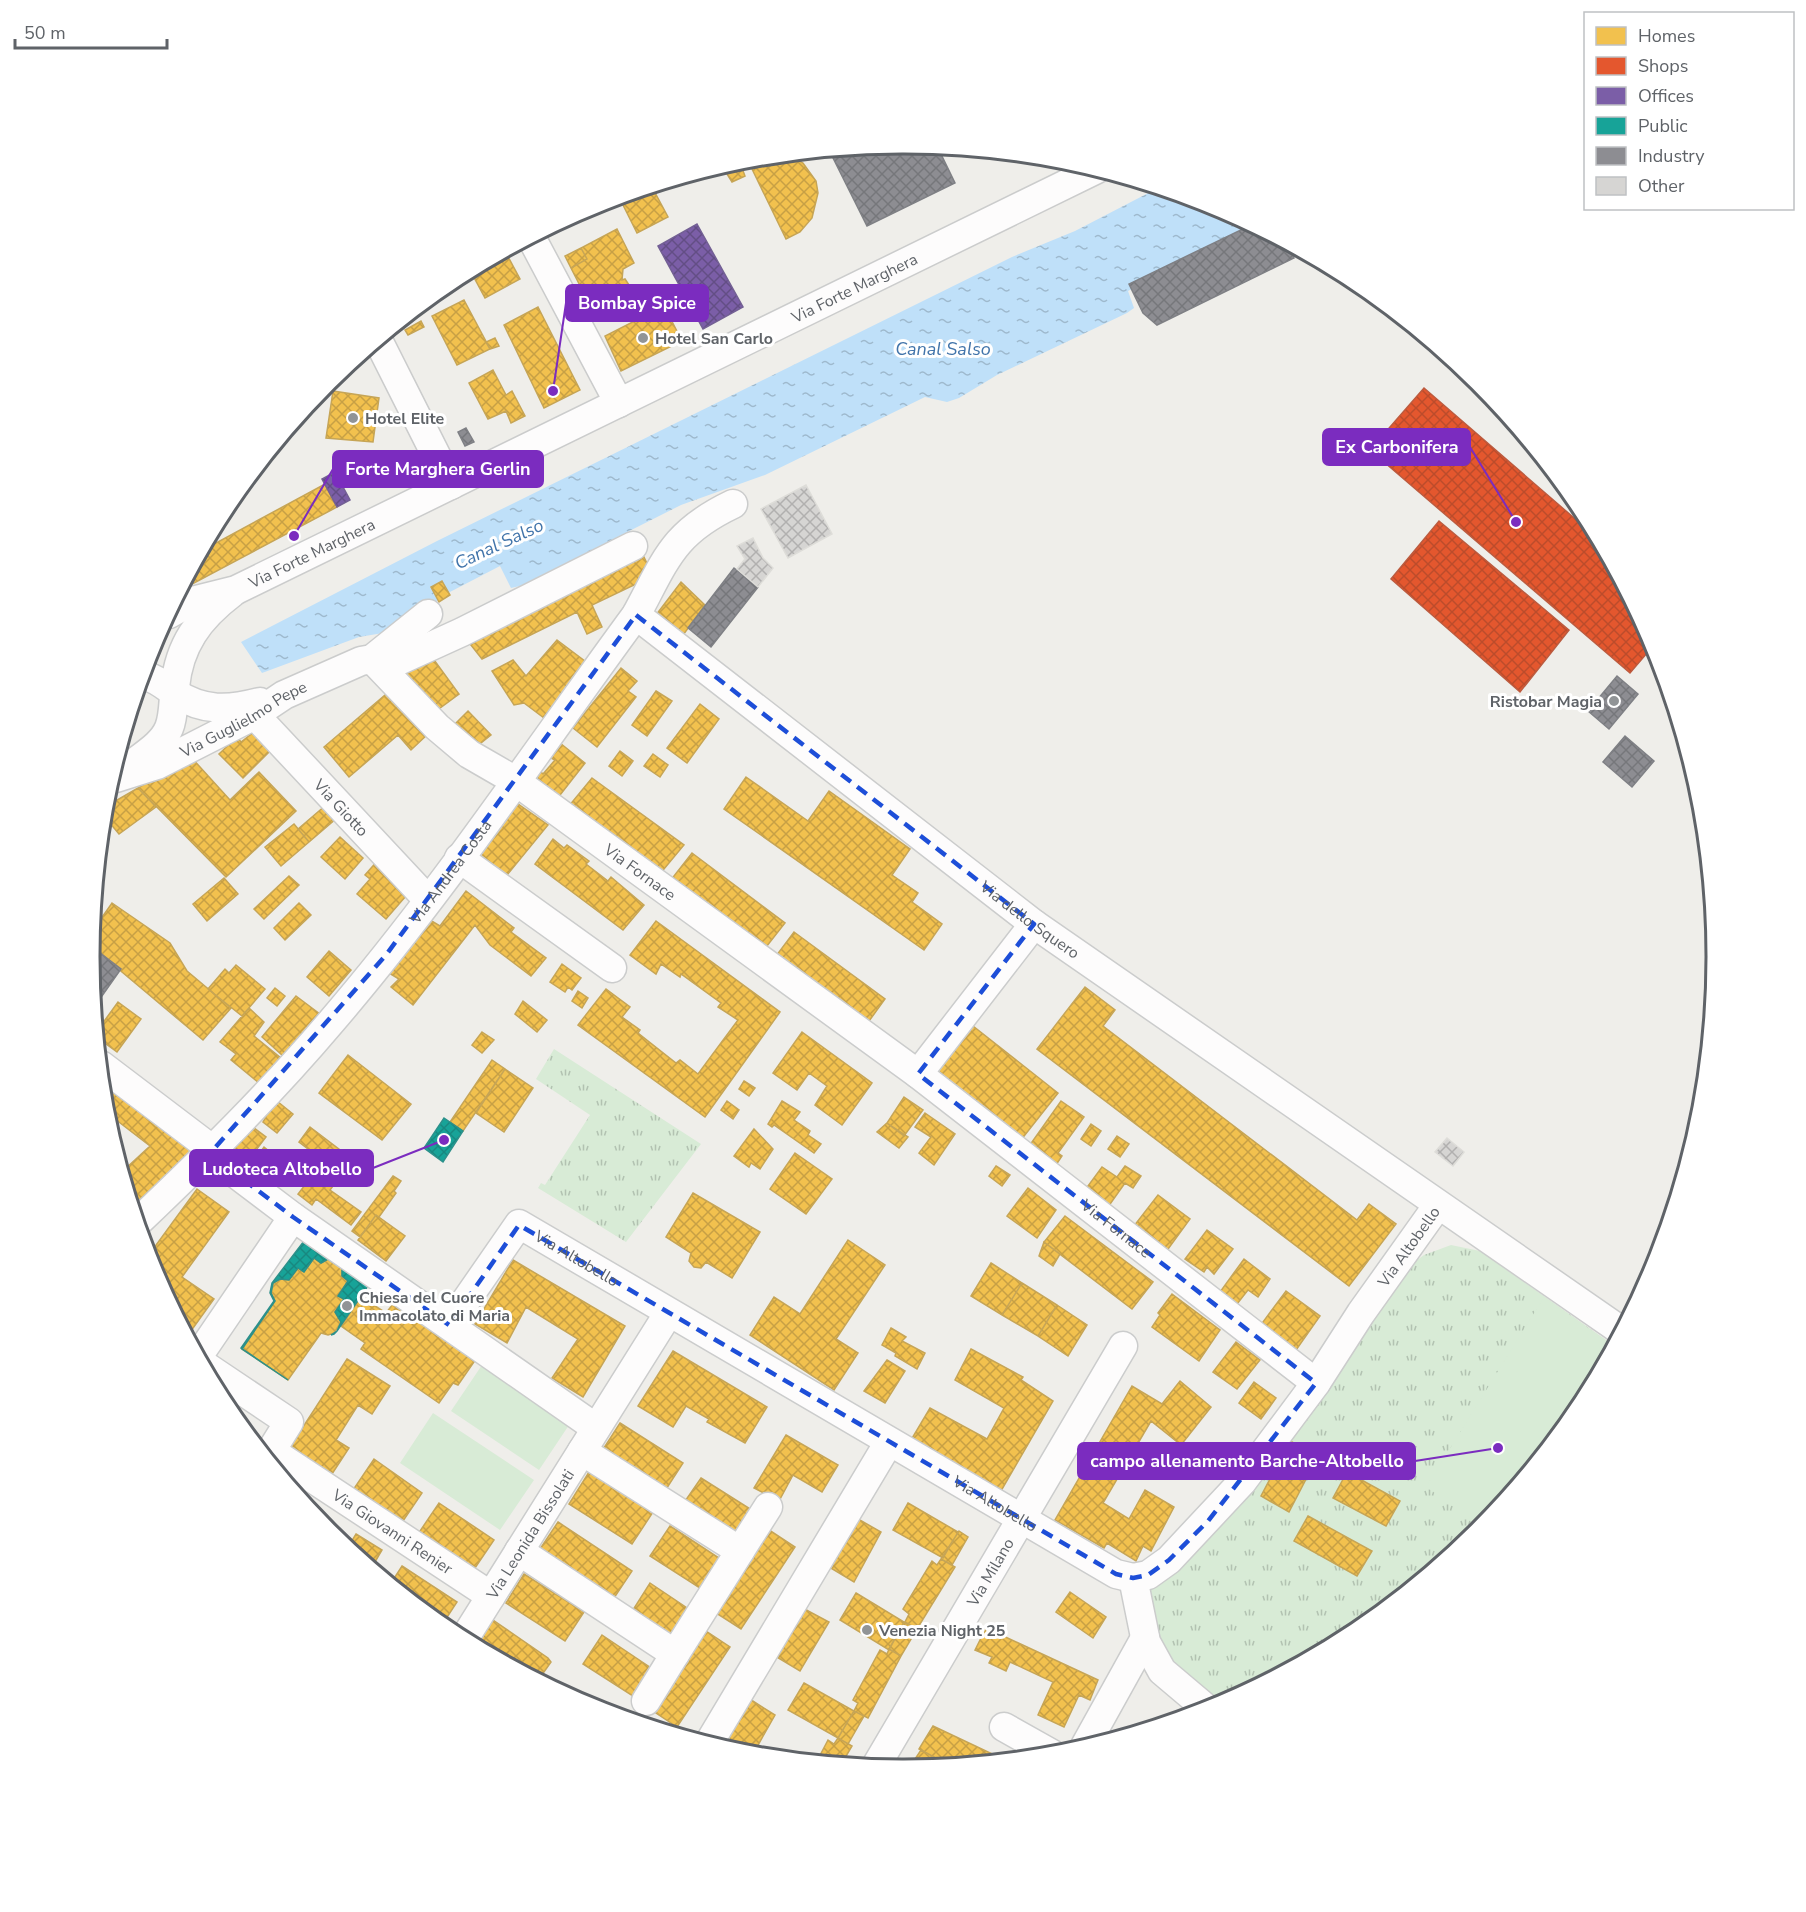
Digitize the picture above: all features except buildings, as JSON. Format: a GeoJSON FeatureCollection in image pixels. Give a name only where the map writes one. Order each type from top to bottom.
{"type":"FeatureCollection","features":[{"type":"Feature","properties":{"kind":"street","name":"Via Forte Marghera"},"geometry":{"type":"LineString","coordinates":[[180,608],[192,601],[236,590],[1085,175]]}},
{"type":"Feature","properties":{"kind":"street"},"geometry":{"type":"LineString","coordinates":[[534,243],[619,403]]}},
{"type":"Feature","properties":{"kind":"street"},"geometry":{"type":"LineString","coordinates":[[381,347],[451,485]]}},
{"type":"Feature","properties":{"kind":"street","name":"Via Andrea Costa"},"geometry":{"type":"LineString","coordinates":[[144,1216],[213,1150],[330,1023],[428,900],[514,780],[643,620],[667,558],[681,537],[705,517],[733,504]]}},
{"type":"Feature","properties":{"kind":"street"},"geometry":{"type":"LineString","coordinates":[[377,663],[462,632],[633,546]]}},
{"type":"Feature","properties":{"kind":"street","name":"Via Guglielmo Pepe"},"geometry":{"type":"LineString","coordinates":[[124,767],[156,746],[169,729],[176,679],[188,638],[212,609],[236,590]]}},
{"type":"Feature","properties":{"kind":"street"},"geometry":{"type":"LineString","coordinates":[[377,663],[428,614]]}},
{"type":"Feature","properties":{"kind":"street","name":"Via dello Squero"},"geometry":{"type":"LineString","coordinates":[[643,620],[1034,924],[1438,1205]]}},
{"type":"Feature","properties":{"kind":"street","name":"Via Guglielmo Pepe"},"geometry":{"type":"LineString","coordinates":[[122,771],[157,765],[245,711],[361,661],[377,663]]}},
{"type":"Feature","properties":{"kind":"street","name":"Via Fornace"},"geometry":{"type":"LineString","coordinates":[[377,663],[437,727],[469,754],[514,780],[918,1074],[1316,1383]]}},
{"type":"Feature","properties":{"kind":"street"},"geometry":{"type":"LineString","coordinates":[[151,678],[160,682],[176,679],[200,706],[217,710],[245,711]]}},
{"type":"Feature","properties":{"kind":"street"},"geometry":{"type":"LineString","coordinates":[[124,763],[150,737],[154,725],[154,706],[145,693]]}},
{"type":"Feature","properties":{"kind":"street","name":"Via Giotto"},"geometry":{"type":"LineString","coordinates":[[245,711],[428,900]]}},
{"type":"Feature","properties":{"kind":"street"},"geometry":{"type":"LineString","coordinates":[[459,858],[612,968]]}},
{"type":"Feature","properties":{"kind":"street"},"geometry":{"type":"LineString","coordinates":[[918,1074],[1034,924]]}},
{"type":"Feature","properties":{"kind":"street"},"geometry":{"type":"LineString","coordinates":[[109,1071],[213,1150],[215,1158],[293,1217],[449,1325],[589,1440],[740,1551]]}},
{"type":"Feature","properties":{"kind":"street","name":"Via Altobello"},"geometry":{"type":"LineString","coordinates":[[449,1325],[519,1224],[668,1314],[1116,1574],[1132,1578],[1148,1575],[1169,1560],[1208,1521],[1242,1482],[1316,1383],[1360,1313],[1438,1205],[1615,1326]]}},
{"type":"Feature","properties":{"kind":"street"},"geometry":{"type":"LineString","coordinates":[[203,1349],[293,1217]]}},
{"type":"Feature","properties":{"kind":"street","name":"Via Leonida Bissolati"},"geometry":{"type":"LineString","coordinates":[[469,1631],[668,1314]]}},
{"type":"Feature","properties":{"kind":"street","name":"Via Milano"},"geometry":{"type":"LineString","coordinates":[[881,1758],[1123,1346]]}},
{"type":"Feature","properties":{"kind":"street"},"geometry":{"type":"LineString","coordinates":[[219,1375],[289,1422],[271,1451]]}},
{"type":"Feature","properties":{"kind":"street"},"geometry":{"type":"LineString","coordinates":[[714,1735],[889,1442]]}},
{"type":"Feature","properties":{"kind":"street","name":"Via Giovanni Renier"},"geometry":{"type":"LineString","coordinates":[[279,1461],[490,1596]]}},
{"type":"Feature","properties":{"kind":"street"},"geometry":{"type":"LineString","coordinates":[[646,1701],[768,1507]]}},
{"type":"Feature","properties":{"kind":"street"},"geometry":{"type":"LineString","coordinates":[[519,1551],[675,1654]]}},
{"type":"Feature","properties":{"kind":"street"},"geometry":{"type":"LineString","coordinates":[[1132,1578],[1145,1638],[1162,1671],[1198,1702]]}},
{"type":"Feature","properties":{"kind":"street"},"geometry":{"type":"LineString","coordinates":[[1091,1736],[1145,1638]]}},
{"type":"Feature","properties":{"kind":"street"},"geometry":{"type":"LineString","coordinates":[[1004,1727],[1039,1747]]}},
{"type":"Feature","properties":{"kind":"highlighted area"},"geometry":{"type":"Polygon","coordinates":[[[636,615],[1034,924],[918,1074],[1316,1383],[1208,1521],[1169,1560],[1148,1575],[1133,1578],[1116,1574],[519,1225],[449,1325],[293,1217],[215,1158],[213,1150],[386,955],[636,615]]]}},
{"type":"Feature","properties":{"kind":"green space"},"geometry":{"type":"Polygon","coordinates":[[[554,1049],[701,1144],[626,1242],[538,1188],[541,1183],[545,1185],[590,1115],[536,1079],[554,1049]]]}},
{"type":"Feature","properties":{"kind":"green space"},"geometry":{"type":"Polygon","coordinates":[[[1451,1245],[1480,1251],[1607,1341],[1570,1402],[1540,1445],[1470,1523],[1432,1559],[1392,1593],[1349,1623],[1258,1676],[1213,1696],[1171,1661],[1156,1630],[1149,1591],[1208,1536],[1398,1274],[1424,1255],[1451,1245]]]}},
{"type":"Feature","properties":{"kind":"green space"},"geometry":{"type":"Polygon","coordinates":[[[1544,1297],[1607,1341],[1570,1402],[1540,1445],[1474,1519],[1426,1487],[1544,1297]]]}},
{"type":"Feature","properties":{"kind":"green space"},"geometry":{"type":"Polygon","coordinates":[[[482,1365],[569,1425],[539,1470],[451,1411],[482,1365]]]}},
{"type":"Feature","properties":{"kind":"green space"},"geometry":{"type":"Polygon","coordinates":[[[433,1413],[534,1480],[500,1530],[400,1463],[433,1413]]]}},
{"type":"Feature","properties":{"kind":"water","name":"Canal Salso"},"geometry":{"type":"Polygon","coordinates":[[[1149,192],[1245,230],[1128,291],[1134,308],[1127,313],[997,375],[959,398],[947,402],[925,397],[765,475],[681,505],[520,586],[511,588],[500,566],[448,593],[395,631],[359,637],[262,673],[241,642],[437,541],[1012,257],[1075,231],[1149,192]]]}},
{"type":"Feature","properties":{"kind":"place","name":"Hotel San Carlo"},"geometry":{"type":"Point","coordinates":[643,338]}},
{"type":"Feature","properties":{"kind":"place","name":"Bombay Spice"},"geometry":{"type":"Point","coordinates":[553,391]}},
{"type":"Feature","properties":{"kind":"place","name":"Hotel Elite"},"geometry":{"type":"Point","coordinates":[353,418]}},
{"type":"Feature","properties":{"kind":"place","name":"Ex Carbonifera"},"geometry":{"type":"Point","coordinates":[1516,522]}},
{"type":"Feature","properties":{"kind":"place","name":"Forte Marghera Gerlin"},"geometry":{"type":"Point","coordinates":[294,536]}},
{"type":"Feature","properties":{"kind":"place","name":"Ristobar Magia"},"geometry":{"type":"Point","coordinates":[1614,701]}},
{"type":"Feature","properties":{"kind":"place","name":"Ludoteca Altobello"},"geometry":{"type":"Point","coordinates":[444,1140]}},
{"type":"Feature","properties":{"kind":"place","name":"Chiesa del Cuore Immacolato di Maria"},"geometry":{"type":"Point","coordinates":[347,1306]}},
{"type":"Feature","properties":{"kind":"place","name":"campo allenamento Barche-Altobello"},"geometry":{"type":"Point","coordinates":[1498,1448]}},
{"type":"Feature","properties":{"kind":"place","name":"Venezia Night 25"},"geometry":{"type":"Point","coordinates":[867,1630]}}]}
